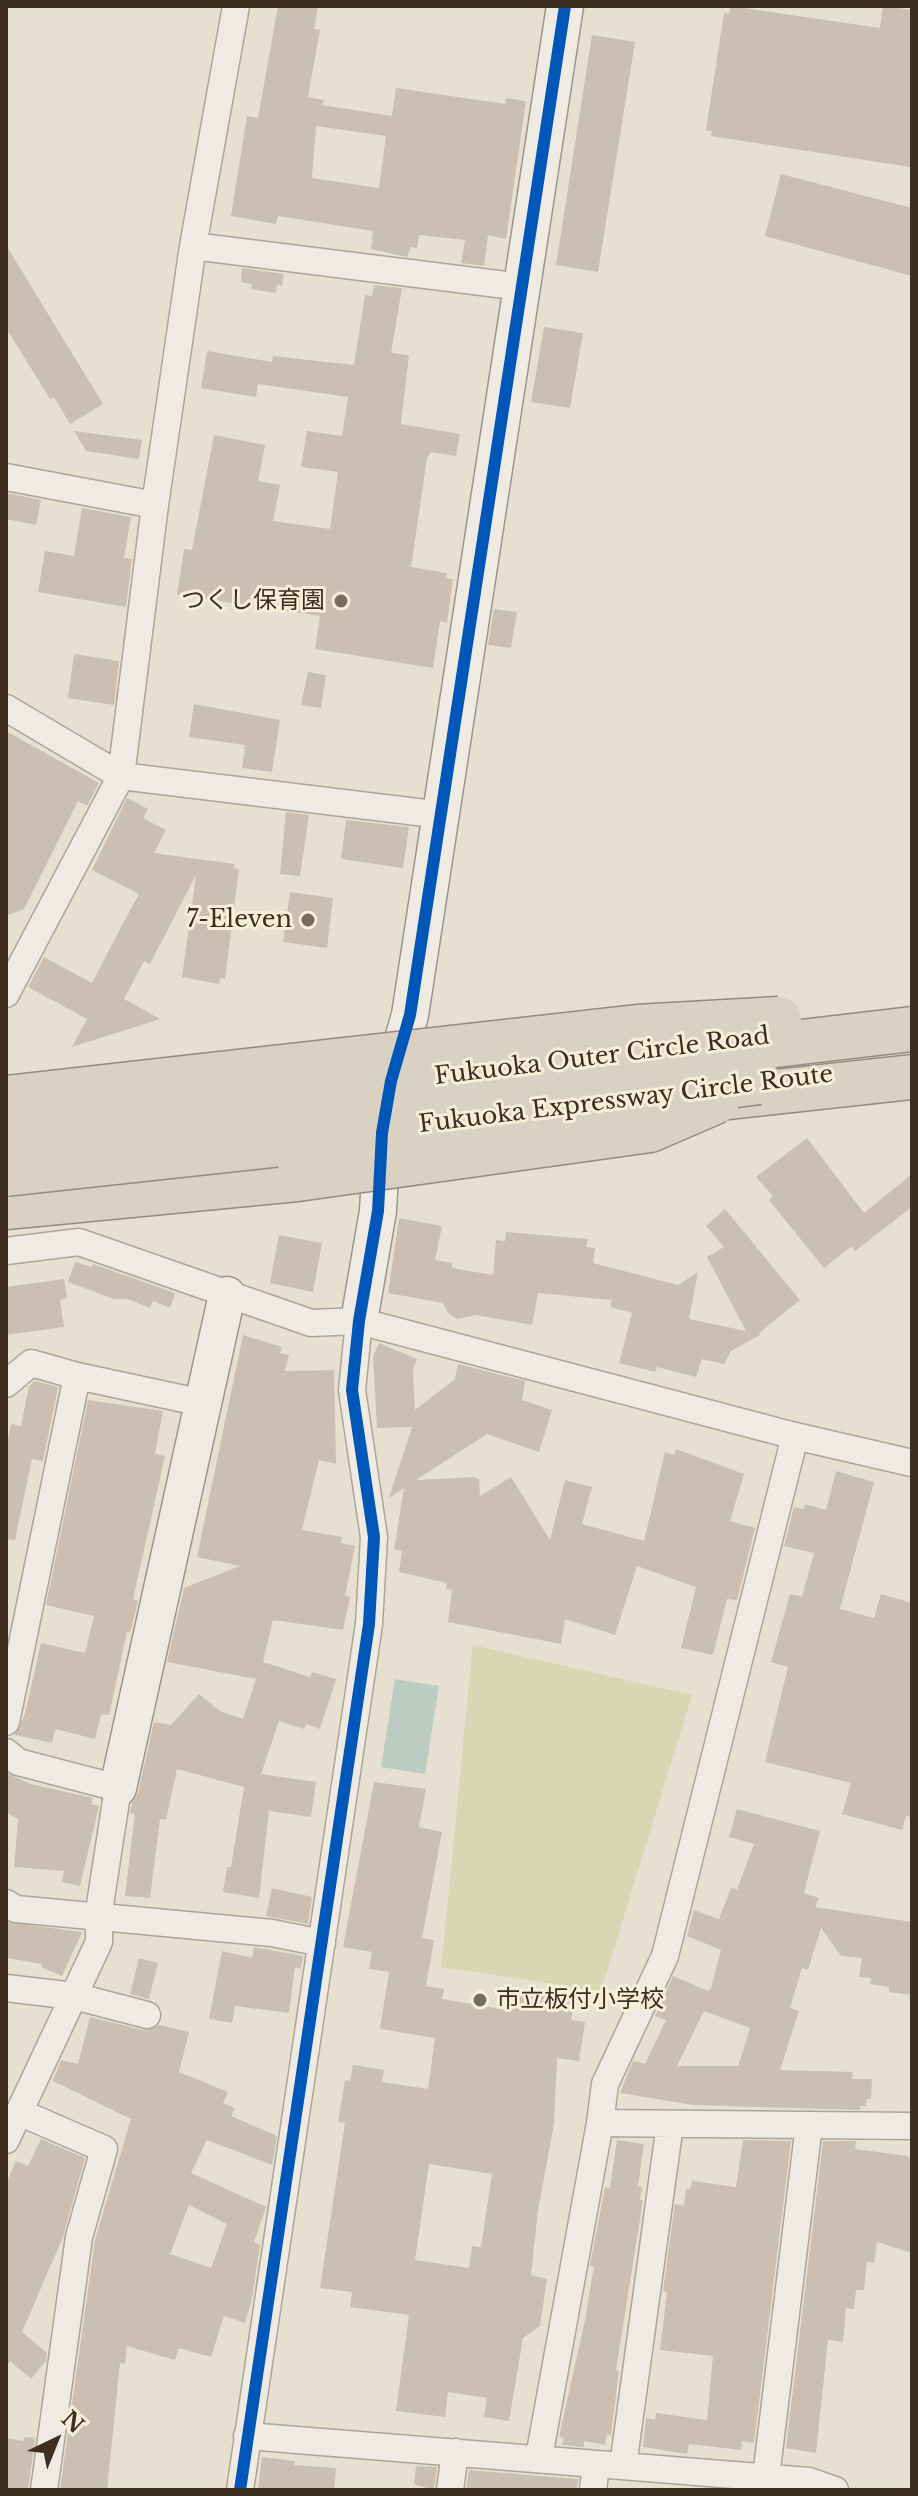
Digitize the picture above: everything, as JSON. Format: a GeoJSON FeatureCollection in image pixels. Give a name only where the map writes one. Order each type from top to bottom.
{"type":"FeatureCollection","features":[{"type":"Feature","properties":{"kind":"highway"},"geometry":{"type":"LineString","coordinates":[[6,1098],[637,1027],[748,1018],[912,1024]]}},
{"type":"Feature","properties":{"kind":"highway","name":"Fukuoka Outer Circle Road"},"geometry":{"type":"LineString","coordinates":[[6,1127],[912,1024]]}},
{"type":"Feature","properties":{"kind":"highway","name":"Fukuoka Expressway Circle Route"},"geometry":{"type":"LineString","coordinates":[[6,1135],[912,1024]]}},
{"type":"Feature","properties":{"kind":"highway","name":"Fukuoka Expressway Circle Route"},"geometry":{"type":"LineString","coordinates":[[6,1176],[912,1065]]}},
{"type":"Feature","properties":{"kind":"highway","name":"Fukuoka Outer Circle Road"},"geometry":{"type":"LineString","coordinates":[[6,1176],[912,1077]]}},
{"type":"Feature","properties":{"kind":"highway"},"geometry":{"type":"LineString","coordinates":[[6,1207],[297,1179],[650,1130],[759,1082]]}},
{"type":"Feature","properties":{"kind":"street"},"geometry":{"type":"LineString","coordinates":[[6,994],[121,776],[155,505],[193,246],[236,6]]}},
{"type":"Feature","properties":{"kind":"street"},"geometry":{"type":"LineString","coordinates":[[240,2490],[369,1624],[374,1537],[352,1390],[359,1321],[378,1211],[382,1133],[391,1081],[410,1015],[565,6]]}},
{"type":"Feature","properties":{"kind":"street"},"geometry":{"type":"LineString","coordinates":[[193,246],[522,287]]}},
{"type":"Feature","properties":{"kind":"street"},"geometry":{"type":"LineString","coordinates":[[6,477],[155,505]]}},
{"type":"Feature","properties":{"kind":"street"},"geometry":{"type":"LineString","coordinates":[[6,708],[121,776],[442,815]]}},
{"type":"Feature","properties":{"kind":"street"},"geometry":{"type":"LineString","coordinates":[[6,1251],[79,1242],[311,1323],[359,1321],[795,1436],[912,1463]]}},
{"type":"Feature","properties":{"kind":"street"},"geometry":{"type":"LineString","coordinates":[[6,2140],[99,1942],[99,1918],[118,1788],[227,1295]]}},
{"type":"Feature","properties":{"kind":"street"},"geometry":{"type":"LineString","coordinates":[[6,1384],[31,1363],[203,1403]]}},
{"type":"Feature","properties":{"kind":"street"},"geometry":{"type":"LineString","coordinates":[[6,1722],[77,1376]]}},
{"type":"Feature","properties":{"kind":"street"},"geometry":{"type":"LineString","coordinates":[[539,2457],[605,2084],[665,1956],[795,1436]]}},
{"type":"Feature","properties":{"kind":"street"},"geometry":{"type":"LineString","coordinates":[[6,1752],[18,1762],[118,1788]]}},
{"type":"Feature","properties":{"kind":"street"},"geometry":{"type":"LineString","coordinates":[[6,1903],[16,1909],[272,1933],[322,1943]]}},
{"type":"Feature","properties":{"kind":"street"},"geometry":{"type":"LineString","coordinates":[[6,1988],[74,1996],[147,2015]]}},
{"type":"Feature","properties":{"kind":"street"},"geometry":{"type":"LineString","coordinates":[[19,2112],[104,2149],[79,2237],[44,2490]]}},
{"type":"Feature","properties":{"kind":"street"},"geometry":{"type":"LineString","coordinates":[[600,2123],[912,2126]]}},
{"type":"Feature","properties":{"kind":"street"},"geometry":{"type":"LineString","coordinates":[[623,2466],[670,2124]]}},
{"type":"Feature","properties":{"kind":"street"},"geometry":{"type":"LineString","coordinates":[[766,2477],[809,2125]]}},
{"type":"Feature","properties":{"kind":"street"},"geometry":{"type":"LineString","coordinates":[[247,2436],[539,2457],[733,2482],[766,2477],[835,2490]]}},
{"type":"Feature","properties":{"kind":"street"},"geometry":{"type":"LineString","coordinates":[[450,2490],[455,2452]]}},
{"type":"Feature","properties":{"kind":"street"},"geometry":{"type":"LineString","coordinates":[[593,2490],[596,2464]]}},
{"type":"Feature","properties":{"kind":"green space"},"geometry":{"type":"Polygon","coordinates":[[[473,1645],[692,1695],[601,1991],[441,1967],[473,1645]]]}},
{"type":"Feature","properties":{"kind":"shaded area"},"geometry":{"type":"Polygon","coordinates":[[[395,1679],[439,1686],[425,1774],[381,1767],[395,1679]]]}},
{"type":"Feature","properties":{"kind":"building"},"geometry":{"type":"Polygon","coordinates":[[[278,6],[318,6],[314,29],[320,30],[308,97],[324,100],[322,105],[392,116],[396,88],[505,104],[506,98],[526,101],[506,239],[488,235],[484,266],[461,263],[465,240],[419,235],[417,248],[411,247],[407,257],[371,249],[373,231],[278,216],[276,224],[231,216],[247,116],[258,118],[278,6]],[[316,126],[312,178],[379,188],[386,136],[316,126]]]}},
{"type":"Feature","properties":{"kind":"building"},"geometry":{"type":"Polygon","coordinates":[[[730,6],[880,28],[883,6],[912,10],[910,167],[711,136],[712,131],[706,130],[724,13],[729,14],[730,6]]]}},
{"type":"Feature","properties":{"kind":"building"},"geometry":{"type":"Polygon","coordinates":[[[592,35],[635,42],[598,272],[556,265],[592,35]]]}},
{"type":"Feature","properties":{"kind":"building"},"geometry":{"type":"Polygon","coordinates":[[[781,174],[912,208],[912,276],[765,236],[781,174]]]}},
{"type":"Feature","properties":{"kind":"building"},"geometry":{"type":"Polygon","coordinates":[[[6,245],[103,404],[70,424],[54,397],[50,399],[6,328],[6,245]]]}},
{"type":"Feature","properties":{"kind":"building"},"geometry":{"type":"Polygon","coordinates":[[[242,268],[284,274],[282,286],[277,285],[276,293],[251,289],[252,284],[241,282],[242,268]]]}},
{"type":"Feature","properties":{"kind":"building"},"geometry":{"type":"Polygon","coordinates":[[[374,285],[402,288],[391,353],[409,355],[401,424],[460,434],[456,456],[431,452],[427,458],[411,567],[447,573],[446,578],[453,579],[447,623],[440,621],[433,668],[315,649],[320,616],[177,595],[184,549],[192,550],[214,435],[265,445],[258,481],[280,485],[273,521],[330,529],[338,472],[301,467],[307,431],[342,436],[348,397],[258,384],[256,397],[201,388],[207,351],[272,362],[273,356],[354,365],[365,295],[372,296],[374,285]]]}},
{"type":"Feature","properties":{"kind":"building"},"geometry":{"type":"Polygon","coordinates":[[[544,327],[583,333],[570,408],[531,402],[544,327]]]}},
{"type":"Feature","properties":{"kind":"building"},"geometry":{"type":"Polygon","coordinates":[[[74,431],[142,440],[139,459],[86,451],[74,431]]]}},
{"type":"Feature","properties":{"kind":"building"},"geometry":{"type":"Polygon","coordinates":[[[6,493],[41,500],[36,525],[6,519],[6,493]]]}},
{"type":"Feature","properties":{"kind":"building"},"geometry":{"type":"Polygon","coordinates":[[[82,508],[131,517],[124,558],[132,559],[126,607],[38,592],[45,551],[74,556],[82,508]]]}},
{"type":"Feature","properties":{"kind":"building"},"geometry":{"type":"Polygon","coordinates":[[[494,609],[517,612],[511,648],[488,645],[494,609]]]}},
{"type":"Feature","properties":{"kind":"building"},"geometry":{"type":"Polygon","coordinates":[[[74,654],[119,661],[114,705],[68,698],[74,654]]]}},
{"type":"Feature","properties":{"kind":"building"},"geometry":{"type":"Polygon","coordinates":[[[308,672],[326,675],[321,708],[301,705],[308,672]]]}},
{"type":"Feature","properties":{"kind":"building"},"geometry":{"type":"Polygon","coordinates":[[[194,704],[280,720],[272,772],[242,768],[245,745],[189,737],[194,704]]]}},
{"type":"Feature","properties":{"kind":"building"},"geometry":{"type":"Polygon","coordinates":[[[6,731],[99,783],[87,806],[78,801],[24,909],[6,916],[6,731]]]}},
{"type":"Feature","properties":{"kind":"building"},"geometry":{"type":"Polygon","coordinates":[[[127,798],[148,809],[143,818],[166,830],[154,853],[234,864],[234,868],[239,869],[225,979],[220,978],[219,984],[182,977],[196,875],[150,964],[144,961],[124,999],[160,1019],[72,1047],[87,1019],[28,987],[44,957],[92,983],[139,894],[92,870],[127,798]]]}},
{"type":"Feature","properties":{"kind":"building"},"geometry":{"type":"Polygon","coordinates":[[[286,812],[309,815],[300,876],[280,874],[286,812]]]}},
{"type":"Feature","properties":{"kind":"building"},"geometry":{"type":"Polygon","coordinates":[[[346,820],[409,827],[403,868],[341,859],[346,820]]]}},
{"type":"Feature","properties":{"kind":"building","name":"7-Eleven"},"geometry":{"type":"Polygon","coordinates":[[[290,892],[333,898],[327,948],[283,942],[290,892]]]}},
{"type":"Feature","properties":{"kind":"building"},"geometry":{"type":"Polygon","coordinates":[[[807,1138],[864,1213],[912,1174],[912,1207],[855,1251],[852,1246],[824,1268],[769,1200],[773,1196],[756,1177],[807,1138]]]}},
{"type":"Feature","properties":{"kind":"building"},"geometry":{"type":"Polygon","coordinates":[[[725,1209],[800,1300],[758,1334],[762,1334],[731,1351],[724,1364],[702,1359],[696,1377],[657,1367],[655,1372],[619,1363],[632,1313],[610,1307],[612,1300],[538,1293],[532,1325],[476,1315],[457,1319],[448,1313],[443,1303],[388,1293],[399,1218],[442,1226],[435,1260],[452,1263],[452,1268],[493,1275],[496,1240],[505,1241],[506,1232],[588,1239],[586,1247],[595,1248],[593,1263],[678,1285],[698,1272],[689,1319],[746,1331],[707,1257],[724,1247],[706,1226],[725,1209]]]}},
{"type":"Feature","properties":{"kind":"building"},"geometry":{"type":"Polygon","coordinates":[[[279,1235],[322,1243],[313,1292],[270,1283],[279,1235]]]}},
{"type":"Feature","properties":{"kind":"building"},"geometry":{"type":"Polygon","coordinates":[[[75,1262],[92,1267],[93,1264],[175,1293],[170,1308],[153,1301],[150,1308],[128,1299],[114,1299],[68,1282],[75,1262]]]}},
{"type":"Feature","properties":{"kind":"building"},"geometry":{"type":"Polygon","coordinates":[[[64,1279],[67,1298],[60,1300],[64,1327],[6,1335],[6,1287],[64,1279]]]}},
{"type":"Feature","properties":{"kind":"building"},"geometry":{"type":"Polygon","coordinates":[[[243,1335],[282,1347],[280,1353],[289,1355],[285,1371],[334,1370],[336,1464],[319,1460],[302,1530],[342,1537],[341,1543],[355,1546],[345,1596],[350,1597],[343,1630],[273,1620],[263,1662],[310,1677],[312,1672],[336,1679],[320,1729],[306,1724],[304,1729],[279,1721],[261,1774],[316,1782],[311,1817],[269,1811],[259,1898],[223,1892],[227,1867],[231,1867],[244,1787],[177,1769],[166,1820],[160,1819],[150,1898],[125,1896],[135,1814],[130,1813],[138,1793],[154,1722],[171,1725],[199,1694],[220,1711],[243,1719],[256,1679],[167,1662],[184,1588],[240,1566],[197,1557],[243,1335]]]}},
{"type":"Feature","properties":{"kind":"building"},"geometry":{"type":"Polygon","coordinates":[[[379,1343],[417,1359],[413,1370],[415,1410],[455,1379],[458,1364],[525,1381],[522,1400],[552,1410],[539,1452],[487,1434],[416,1480],[473,1477],[479,1479],[480,1496],[511,1477],[550,1540],[565,1480],[592,1487],[582,1524],[644,1541],[665,1452],[674,1455],[676,1449],[744,1474],[730,1521],[755,1528],[737,1600],[727,1599],[713,1655],[681,1648],[696,1587],[637,1566],[615,1635],[565,1619],[561,1644],[448,1622],[452,1590],[446,1589],[447,1583],[399,1572],[402,1551],[394,1550],[404,1488],[389,1498],[412,1427],[377,1428],[373,1357],[379,1343]]]}},
{"type":"Feature","properties":{"kind":"building"},"geometry":{"type":"Polygon","coordinates":[[[35,1381],[58,1387],[43,1461],[32,1459],[15,1540],[6,1539],[6,1449],[11,1424],[21,1426],[29,1386],[35,1381]]]}},
{"type":"Feature","properties":{"kind":"building"},"geometry":{"type":"Polygon","coordinates":[[[88,1400],[163,1411],[155,1454],[165,1456],[133,1599],[138,1601],[130,1633],[127,1632],[109,1715],[101,1714],[95,1739],[55,1729],[52,1743],[15,1735],[25,1714],[41,1643],[85,1653],[94,1616],[46,1605],[88,1400]]]}},
{"type":"Feature","properties":{"kind":"building"},"geometry":{"type":"Polygon","coordinates":[[[836,1471],[874,1482],[840,1609],[874,1618],[881,1594],[912,1603],[912,1817],[906,1816],[902,1830],[842,1814],[851,1783],[765,1762],[788,1667],[771,1662],[790,1594],[802,1597],[814,1553],[784,1546],[794,1507],[804,1509],[805,1504],[826,1510],[836,1471]]]}},
{"type":"Feature","properties":{"kind":"building"},"geometry":{"type":"Polygon","coordinates":[[[6,1773],[31,1784],[93,1798],[91,1804],[99,1806],[80,1886],[62,1882],[64,1871],[14,1867],[18,1819],[6,1812],[6,1773]]]}},
{"type":"Feature","properties":{"kind":"building"},"geometry":{"type":"Polygon","coordinates":[[[374,1782],[426,1789],[419,1827],[442,1832],[422,1938],[434,1940],[426,1986],[444,1989],[442,1999],[512,2011],[515,1990],[552,1995],[553,1989],[576,1993],[571,2020],[585,2022],[579,2061],[557,2058],[554,2124],[538,2210],[531,2275],[547,2279],[540,2326],[523,2338],[509,2421],[484,2417],[487,2398],[448,2392],[445,2417],[396,2411],[409,2315],[350,2307],[352,2292],[320,2288],[345,2123],[338,2122],[345,2080],[350,2081],[353,2065],[384,2070],[382,2082],[428,2089],[435,2038],[380,2029],[389,1972],[369,1969],[372,1952],[343,1947],[374,1782]],[[429,2164],[415,2260],[469,2268],[472,2246],[481,2247],[492,2174],[429,2164]]]}},
{"type":"Feature","properties":{"kind":"building"},"geometry":{"type":"Polygon","coordinates":[[[737,1809],[820,1831],[804,1893],[819,1898],[815,1907],[912,1922],[912,1995],[889,1992],[889,1987],[870,1984],[871,1978],[859,1977],[862,1958],[841,1956],[821,1928],[808,1970],[802,1968],[790,2008],[799,2011],[780,2070],[853,2072],[852,2079],[872,2079],[871,2099],[867,2099],[866,2106],[860,2106],[860,2110],[693,2105],[620,2093],[633,2061],[645,2064],[666,2020],[655,2016],[673,1976],[708,1991],[711,1988],[721,1950],[687,1936],[694,1910],[719,1919],[731,1888],[737,1890],[754,1844],[729,1837],[737,1809]],[[704,2011],[677,2066],[738,2066],[750,2028],[704,2011]]]}},
{"type":"Feature","properties":{"kind":"building"},"geometry":{"type":"Polygon","coordinates":[[[272,1888],[312,1897],[308,1924],[266,1916],[272,1888]]]}},
{"type":"Feature","properties":{"kind":"building"},"geometry":{"type":"Polygon","coordinates":[[[6,1922],[82,1932],[62,1976],[41,1967],[42,1964],[6,1958],[6,1922]]]}},
{"type":"Feature","properties":{"kind":"building"},"geometry":{"type":"Polygon","coordinates":[[[254,1947],[303,1956],[301,1969],[295,1967],[289,2013],[235,2006],[232,2023],[209,2019],[222,1951],[252,1958],[254,1947]]]}},
{"type":"Feature","properties":{"kind":"building"},"geometry":{"type":"Polygon","coordinates":[[[139,1958],[158,1963],[149,1999],[130,1994],[139,1958]]]}},
{"type":"Feature","properties":{"kind":"building"},"geometry":{"type":"Polygon","coordinates":[[[90,2017],[143,2030],[159,2025],[189,2032],[179,2072],[228,2092],[223,2103],[235,2108],[231,2116],[277,2136],[272,2165],[207,2140],[191,2173],[266,2207],[254,2242],[260,2245],[252,2299],[245,2323],[224,2316],[211,2357],[179,2348],[175,2360],[127,2346],[125,2364],[120,2363],[107,2490],[60,2490],[95,2240],[131,2119],[53,2081],[61,2060],[78,2064],[90,2017]],[[189,2205],[170,2254],[211,2268],[227,2224],[189,2205]]]}},
{"type":"Feature","properties":{"kind":"building"},"geometry":{"type":"Polygon","coordinates":[[[41,2139],[85,2158],[63,2237],[22,2332],[47,2353],[46,2361],[31,2379],[10,2361],[6,2369],[6,2184],[16,2161],[28,2166],[41,2139]]]}},
{"type":"Feature","properties":{"kind":"building"},"geometry":{"type":"Polygon","coordinates":[[[617,2140],[644,2144],[638,2186],[642,2187],[640,2200],[643,2200],[616,2370],[619,2371],[611,2435],[607,2434],[605,2445],[584,2441],[584,2447],[562,2445],[564,2438],[559,2437],[585,2320],[594,2266],[590,2265],[605,2187],[610,2188],[617,2140]]]}},
{"type":"Feature","properties":{"kind":"building"},"geometry":{"type":"Polygon","coordinates":[[[743,2140],[791,2141],[754,2443],[742,2441],[741,2450],[689,2444],[687,2454],[643,2447],[646,2418],[655,2420],[656,2413],[707,2420],[713,2356],[660,2350],[667,2292],[663,2291],[675,2204],[684,2206],[686,2189],[690,2189],[692,2181],[736,2187],[743,2140]]]}},
{"type":"Feature","properties":{"kind":"building"},"geometry":{"type":"Polygon","coordinates":[[[823,2141],[856,2141],[855,2149],[908,2156],[912,2163],[912,2253],[877,2242],[874,2263],[867,2262],[864,2290],[856,2290],[854,2309],[846,2308],[843,2342],[828,2340],[816,2453],[786,2448],[823,2141]]]}},
{"type":"Feature","properties":{"kind":"building"},"geometry":{"type":"Polygon","coordinates":[[[24,2437],[35,2438],[28,2490],[6,2490],[6,2438],[23,2441],[24,2437]]]}},
{"type":"Feature","properties":{"kind":"building"},"geometry":{"type":"Polygon","coordinates":[[[262,2457],[295,2461],[294,2465],[336,2468],[334,2490],[258,2490],[262,2457]]]}},
{"type":"Feature","properties":{"kind":"building"},"geometry":{"type":"Polygon","coordinates":[[[416,2466],[437,2467],[434,2490],[414,2484],[416,2466]]]}},
{"type":"Feature","properties":{"kind":"building"},"geometry":{"type":"Polygon","coordinates":[[[469,2470],[578,2479],[577,2490],[466,2490],[469,2470]]]}},
{"type":"Feature","properties":{"kind":"cycle path"},"geometry":{"type":"LineString","coordinates":[[240,2490],[369,1624],[374,1537],[352,1390],[359,1321],[378,1211],[382,1133],[391,1081],[410,1015],[565,6]]}},
{"type":"Feature","properties":{"kind":"place","name":"つくし保育園"},"geometry":{"type":"Point","coordinates":[341,601]}},
{"type":"Feature","properties":{"kind":"place","name":"7-Eleven"},"geometry":{"type":"Point","coordinates":[308,920]}},
{"type":"Feature","properties":{"kind":"place","name":"市立板付小学校"},"geometry":{"type":"Point","coordinates":[480,2000]}}]}
